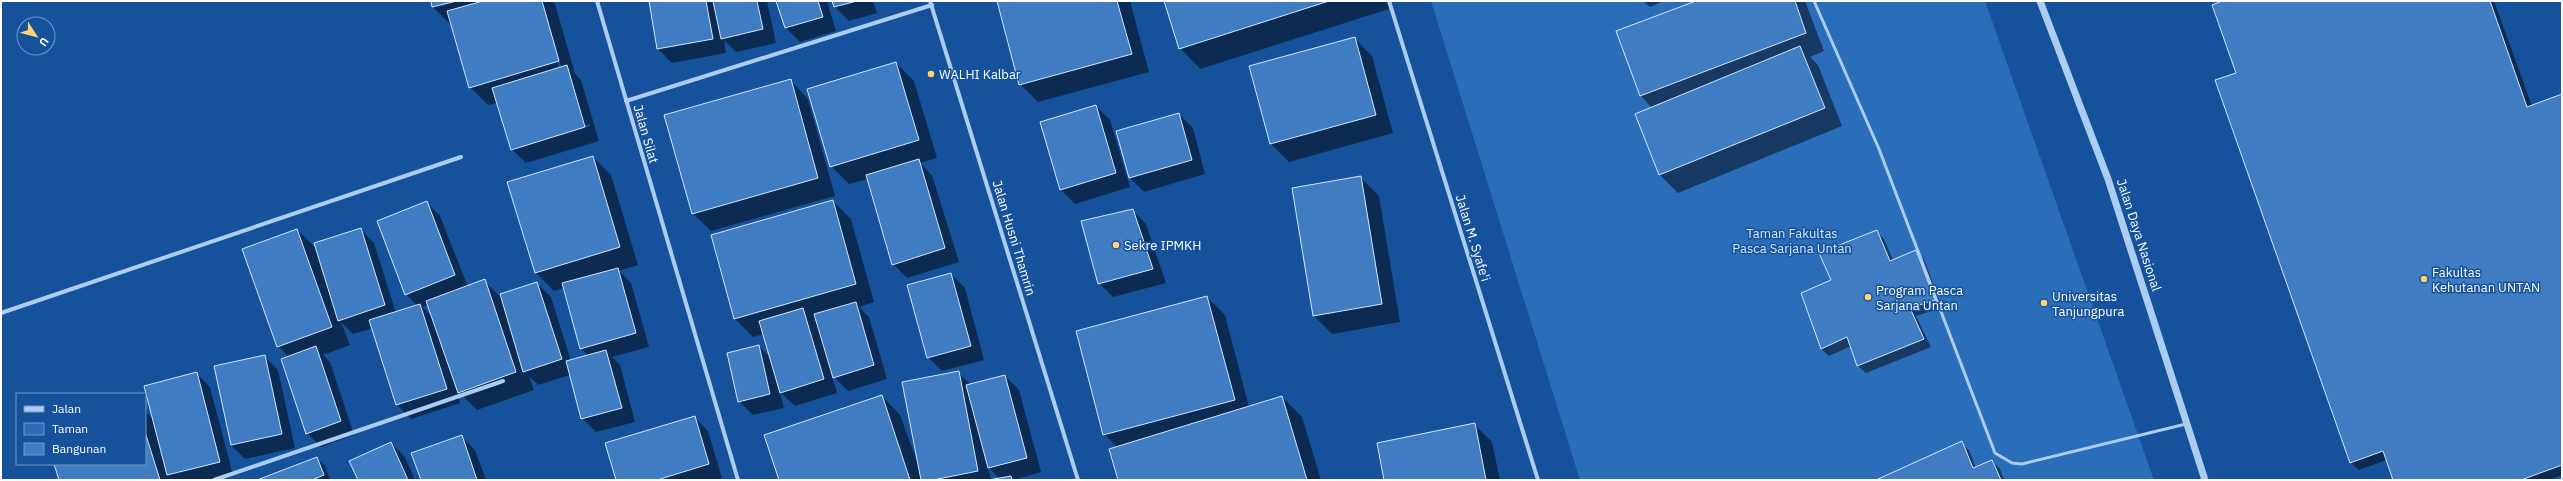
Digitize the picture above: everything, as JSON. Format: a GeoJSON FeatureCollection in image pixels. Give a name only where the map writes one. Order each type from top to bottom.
{"type":"FeatureCollection","features":[{"type":"Feature","properties":{"kind":"street"},"geometry":{"type":"LineString","coordinates":[[597,1],[626,101]]}},
{"type":"Feature","properties":{"kind":"street","name":"Jalan M. Syafe'i"},"geometry":{"type":"LineString","coordinates":[[1389,1],[1538,480]]}},
{"type":"Feature","properties":{"kind":"street","name":"Jalan Daya Nasional"},"geometry":{"type":"LineString","coordinates":[[2040,1],[2108,179],[2205,480]]}},
{"type":"Feature","properties":{"kind":"street","name":"Jalan Silat"},"geometry":{"type":"LineString","coordinates":[[738,480],[626,101],[931,3]]}},
{"type":"Feature","properties":{"kind":"street","name":"Jalan Husni Thamrin"},"geometry":{"type":"LineString","coordinates":[[931,3],[1078,480]]}},
{"type":"Feature","properties":{"kind":"street"},"geometry":{"type":"LineString","coordinates":[[1,313],[461,157]]}},
{"type":"Feature","properties":{"kind":"street"},"geometry":{"type":"LineString","coordinates":[[214,480],[503,381]]}},
{"type":"Feature","properties":{"kind":"lane"},"geometry":{"type":"LineString","coordinates":[[1814,1],[1879,149],[1995,453],[2012,463],[2022,464],[2188,424]]}},
{"type":"Feature","properties":{"kind":"green space","name":"Taman Fakultas Pasca Sarjana Untan"},"geometry":{"type":"Polygon","coordinates":[[[1431,1],[1985,1],[2154,480],[1580,480],[1431,1]]]}},
{"type":"Feature","properties":{"kind":"building"},"geometry":{"type":"Polygon","coordinates":[[[431,1],[457,1],[432,7],[431,1]]]}},
{"type":"Feature","properties":{"kind":"building"},"geometry":{"type":"Polygon","coordinates":[[[483,1],[542,1],[559,61],[469,88],[447,11],[483,1]]]}},
{"type":"Feature","properties":{"kind":"building"},"geometry":{"type":"Polygon","coordinates":[[[649,1],[706,1],[713,39],[657,49],[649,1]]]}},
{"type":"Feature","properties":{"kind":"building"},"geometry":{"type":"Polygon","coordinates":[[[713,1],[757,1],[763,29],[721,39],[713,1]]]}},
{"type":"Feature","properties":{"kind":"building"},"geometry":{"type":"Polygon","coordinates":[[[776,1],[818,1],[823,17],[785,28],[776,1]]]}},
{"type":"Feature","properties":{"kind":"building"},"geometry":{"type":"Polygon","coordinates":[[[832,1],[857,1],[834,7],[832,1]]]}},
{"type":"Feature","properties":{"kind":"building"},"geometry":{"type":"Polygon","coordinates":[[[997,1],[1117,1],[1132,54],[1019,85],[997,1]]]}},
{"type":"Feature","properties":{"kind":"building"},"geometry":{"type":"Polygon","coordinates":[[[1164,1],[1329,1],[1179,49],[1164,1]]]}},
{"type":"Feature","properties":{"kind":"building"},"geometry":{"type":"Polygon","coordinates":[[[1696,1],[1795,1],[1806,33],[1640,96],[1616,31],[1696,1]]]}},
{"type":"Feature","properties":{"kind":"building","name":"Fakultas Kehutanan UNTAN"},"geometry":{"type":"Polygon","coordinates":[[[2222,1],[2490,1],[2527,107],[2562,94],[2562,465],[2521,480],[2393,480],[2383,451],[2350,463],[2215,80],[2236,73],[2212,5],[2222,1]]]}},
{"type":"Feature","properties":{"kind":"building"},"geometry":{"type":"Polygon","coordinates":[[[1355,37],[1376,115],[1270,144],[1249,66],[1355,37]]]}},
{"type":"Feature","properties":{"kind":"building"},"geometry":{"type":"Polygon","coordinates":[[[1800,46],[1825,108],[1659,175],[1635,114],[1800,46]]]}},
{"type":"Feature","properties":{"kind":"building"},"geometry":{"type":"Polygon","coordinates":[[[896,62],[919,140],[830,167],[807,89],[896,62]]]}},
{"type":"Feature","properties":{"kind":"building"},"geometry":{"type":"Polygon","coordinates":[[[567,65],[585,127],[511,150],[492,88],[567,65]]]}},
{"type":"Feature","properties":{"kind":"building"},"geometry":{"type":"Polygon","coordinates":[[[791,79],[818,178],[692,214],[664,115],[791,79]]]}},
{"type":"Feature","properties":{"kind":"building"},"geometry":{"type":"Polygon","coordinates":[[[1096,105],[1116,173],[1060,190],[1040,122],[1096,105]]]}},
{"type":"Feature","properties":{"kind":"building"},"geometry":{"type":"Polygon","coordinates":[[[1179,113],[1192,160],[1129,178],[1116,131],[1179,113]]]}},
{"type":"Feature","properties":{"kind":"building"},"geometry":{"type":"Polygon","coordinates":[[[593,156],[620,247],[535,273],[507,182],[593,156]]]}},
{"type":"Feature","properties":{"kind":"building"},"geometry":{"type":"Polygon","coordinates":[[[919,159],[945,248],[892,265],[866,175],[919,159]]]}},
{"type":"Feature","properties":{"kind":"building"},"geometry":{"type":"Polygon","coordinates":[[[1361,176],[1382,304],[1313,316],[1292,188],[1361,176]]]}},
{"type":"Feature","properties":{"kind":"building"},"geometry":{"type":"Polygon","coordinates":[[[833,200],[856,284],[734,319],[711,235],[833,200]]]}},
{"type":"Feature","properties":{"kind":"building"},"geometry":{"type":"Polygon","coordinates":[[[427,201],[455,275],[405,295],[377,221],[427,201]]]}},
{"type":"Feature","properties":{"kind":"building","name":"Sekre IPMKH"},"geometry":{"type":"Polygon","coordinates":[[[1133,209],[1153,269],[1098,284],[1081,221],[1133,209]]]}},
{"type":"Feature","properties":{"kind":"building"},"geometry":{"type":"Polygon","coordinates":[[[361,228],[385,305],[338,321],[314,243],[361,228]]]}},
{"type":"Feature","properties":{"kind":"building"},"geometry":{"type":"Polygon","coordinates":[[[297,229],[332,327],[277,347],[242,249],[297,229]]]}},
{"type":"Feature","properties":{"kind":"building","name":"Program Pasca Sarjana Untan"},"geometry":{"type":"Polygon","coordinates":[[[1877,230],[1890,261],[1916,250],[1935,300],[1910,308],[1924,339],[1857,366],[1847,337],[1821,349],[1801,293],[1831,280],[1819,253],[1877,230]]]}},
{"type":"Feature","properties":{"kind":"building"},"geometry":{"type":"Polygon","coordinates":[[[618,268],[636,333],[580,349],[562,283],[618,268]]]}},
{"type":"Feature","properties":{"kind":"building"},"geometry":{"type":"Polygon","coordinates":[[[951,273],[971,346],[927,358],[907,285],[951,273]]]}},
{"type":"Feature","properties":{"kind":"building"},"geometry":{"type":"Polygon","coordinates":[[[485,279],[516,372],[458,393],[426,301],[485,279]]]}},
{"type":"Feature","properties":{"kind":"building"},"geometry":{"type":"Polygon","coordinates":[[[537,282],[562,359],[523,372],[500,294],[537,282]]]}},
{"type":"Feature","properties":{"kind":"building"},"geometry":{"type":"Polygon","coordinates":[[[1207,296],[1235,400],[1103,435],[1076,331],[1207,296]]]}},
{"type":"Feature","properties":{"kind":"building"},"geometry":{"type":"Polygon","coordinates":[[[856,302],[874,365],[833,378],[814,314],[856,302]]]}},
{"type":"Feature","properties":{"kind":"building"},"geometry":{"type":"Polygon","coordinates":[[[420,304],[447,389],[396,405],[369,320],[420,304]]]}},
{"type":"Feature","properties":{"kind":"building"},"geometry":{"type":"Polygon","coordinates":[[[803,308],[824,379],[780,393],[759,321],[803,308]]]}},
{"type":"Feature","properties":{"kind":"building"},"geometry":{"type":"Polygon","coordinates":[[[759,345],[770,394],[738,402],[727,353],[759,345]]]}},
{"type":"Feature","properties":{"kind":"building"},"geometry":{"type":"Polygon","coordinates":[[[316,346],[341,421],[306,434],[281,359],[316,346]]]}},
{"type":"Feature","properties":{"kind":"building"},"geometry":{"type":"Polygon","coordinates":[[[606,350],[622,408],[581,419],[566,361],[606,350]]]}},
{"type":"Feature","properties":{"kind":"building"},"geometry":{"type":"Polygon","coordinates":[[[265,355],[282,434],[231,445],[214,366],[265,355]]]}},
{"type":"Feature","properties":{"kind":"building"},"geometry":{"type":"Polygon","coordinates":[[[959,371],[978,471],[933,480],[921,480],[902,382],[959,371]]]}},
{"type":"Feature","properties":{"kind":"building"},"geometry":{"type":"Polygon","coordinates":[[[197,372],[220,462],[167,475],[144,386],[197,372]]]}},
{"type":"Feature","properties":{"kind":"building"},"geometry":{"type":"Polygon","coordinates":[[[1005,375],[1027,458],[988,468],[966,385],[1005,375]]]}},
{"type":"Feature","properties":{"kind":"building"},"geometry":{"type":"Polygon","coordinates":[[[882,395],[910,480],[779,480],[764,435],[882,395]]]}},
{"type":"Feature","properties":{"kind":"building"},"geometry":{"type":"Polygon","coordinates":[[[1282,396],[1307,480],[1118,480],[1109,449],[1282,396]]]}},
{"type":"Feature","properties":{"kind":"building"},"geometry":{"type":"Polygon","coordinates":[[[695,416],[709,464],[657,480],[616,480],[605,443],[695,416]]]}},
{"type":"Feature","properties":{"kind":"building"},"geometry":{"type":"Polygon","coordinates":[[[1475,423],[1486,480],[1384,480],[1377,443],[1475,423]]]}},
{"type":"Feature","properties":{"kind":"building"},"geometry":{"type":"Polygon","coordinates":[[[146,435],[160,480],[59,480],[54,465],[146,465],[146,435]]]}},
{"type":"Feature","properties":{"kind":"building"},"geometry":{"type":"Polygon","coordinates":[[[462,435],[477,480],[421,480],[411,453],[462,435]]]}},
{"type":"Feature","properties":{"kind":"building"},"geometry":{"type":"Polygon","coordinates":[[[1962,441],[1973,468],[1992,460],[2001,480],[1876,480],[1962,441]]]}},
{"type":"Feature","properties":{"kind":"building"},"geometry":{"type":"Polygon","coordinates":[[[391,442],[408,480],[358,480],[349,461],[391,442]]]}},
{"type":"Feature","properties":{"kind":"building"},"geometry":{"type":"Polygon","coordinates":[[[317,457],[324,475],[312,480],[257,480],[317,457]]]}},
{"type":"Feature","properties":{"kind":"building"},"geometry":{"type":"Polygon","coordinates":[[[1011,476],[1012,480],[988,480],[1011,476]]]}},
{"type":"Feature","properties":{"kind":"place","name":"WALHI Kalbar"},"geometry":{"type":"Point","coordinates":[931,74]}},
{"type":"Feature","properties":{"kind":"place","name":"Sekre IPMKH"},"geometry":{"type":"Point","coordinates":[1116,245]}},
{"type":"Feature","properties":{"kind":"place","name":"Fakultas Kehutanan UNTAN"},"geometry":{"type":"Point","coordinates":[2424,279]}},
{"type":"Feature","properties":{"kind":"place","name":"Program Pasca Sarjana Untan"},"geometry":{"type":"Point","coordinates":[1868,297]}},
{"type":"Feature","properties":{"kind":"place","name":"Universitas Tanjungpura"},"geometry":{"type":"Point","coordinates":[2044,303]}}]}
